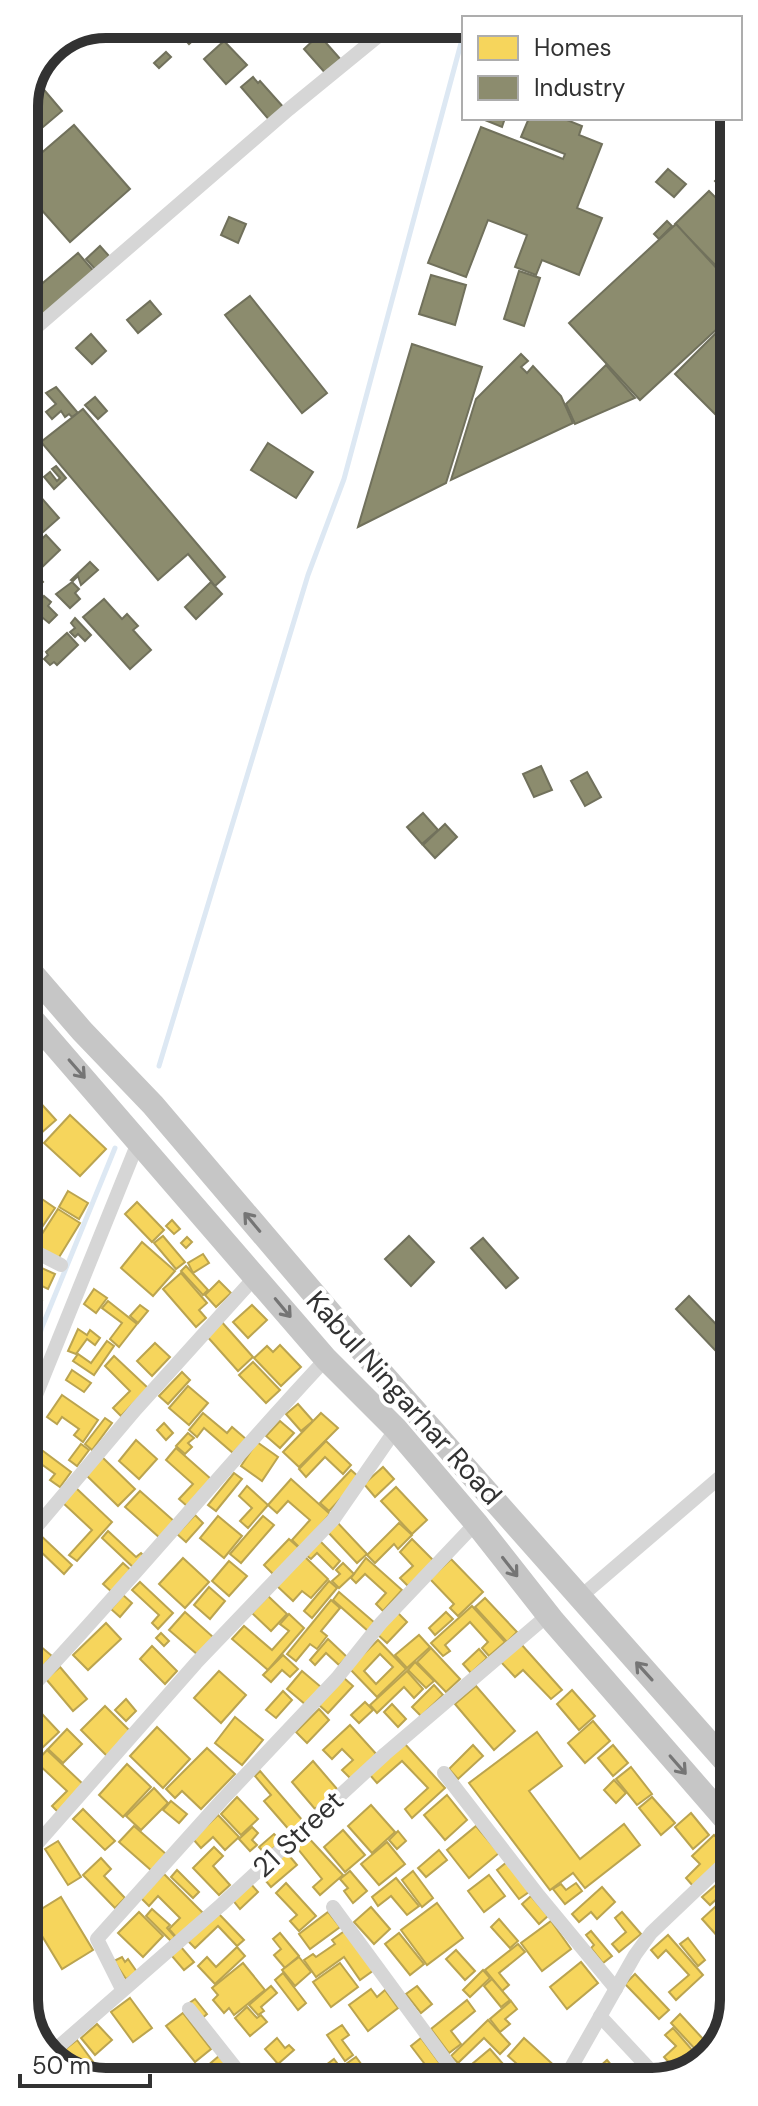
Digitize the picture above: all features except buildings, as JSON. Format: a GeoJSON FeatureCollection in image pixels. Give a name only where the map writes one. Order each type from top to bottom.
{"type":"FeatureCollection","features":[{"type":"Feature","properties":{"kind":"highway","name":"Kabul Ningarhar Road"},"geometry":{"type":"LineString","coordinates":[[38,980],[153,1105],[367,1357],[720,1755]]}},
{"type":"Feature","properties":{"kind":"highway","name":"Kabul Ningarhar Road"},"geometry":{"type":"LineString","coordinates":[[38,1026],[326,1359],[396,1429],[476,1523],[550,1618],[720,1813]]}},
{"type":"Feature","properties":{"kind":"highway"},"geometry":{"type":"LineString","coordinates":[[550,1618],[579,1598]]}},
{"type":"Feature","properties":{"kind":"street"},"geometry":{"type":"LineString","coordinates":[[38,326],[376,38]]}},
{"type":"Feature","properties":{"kind":"street"},"geometry":{"type":"LineString","coordinates":[[38,1390],[139,1140]]}},
{"type":"Feature","properties":{"kind":"street"},"geometry":{"type":"LineString","coordinates":[[38,1253],[61,1265]]}},
{"type":"Feature","properties":{"kind":"street"},"geometry":{"type":"LineString","coordinates":[[38,1525],[136,1409],[256,1276]]}},
{"type":"Feature","properties":{"kind":"street"},"geometry":{"type":"LineString","coordinates":[[38,1680],[326,1359]]}},
{"type":"Feature","properties":{"kind":"street"},"geometry":{"type":"LineString","coordinates":[[38,1843],[196,1663],[333,1520],[396,1429]]}},
{"type":"Feature","properties":{"kind":"street"},"geometry":{"type":"LineString","coordinates":[[579,1598],[720,1477]]}},
{"type":"Feature","properties":{"kind":"street"},"geometry":{"type":"LineString","coordinates":[[122,1989],[97,1939],[337,1678],[381,1623],[476,1523]]}},
{"type":"Feature","properties":{"kind":"street","name":"21 Street"},"geometry":{"type":"LineString","coordinates":[[58,2047],[221,1905],[396,1745],[550,1618]]}},
{"type":"Feature","properties":{"kind":"street"},"geometry":{"type":"LineString","coordinates":[[444,1773],[616,1989]]}},
{"type":"Feature","properties":{"kind":"street"},"geometry":{"type":"LineString","coordinates":[[571,2068],[651,1933],[720,1867]]}},
{"type":"Feature","properties":{"kind":"street"},"geometry":{"type":"LineString","coordinates":[[333,1907],[451,2068]]}},
{"type":"Feature","properties":{"kind":"street"},"geometry":{"type":"LineString","coordinates":[[189,2009],[236,2068]]}},
{"type":"Feature","properties":{"kind":"street"},"geometry":{"type":"LineString","coordinates":[[600,2016],[649,2068]]}},
{"type":"Feature","properties":{"kind":"waterway"},"geometry":{"type":"LineString","coordinates":[[159,1066],[308,575],[344,479],[462,39]]}},
{"type":"Feature","properties":{"kind":"waterway"},"geometry":{"type":"LineString","coordinates":[[38,1340],[115,1148]]}}]}
